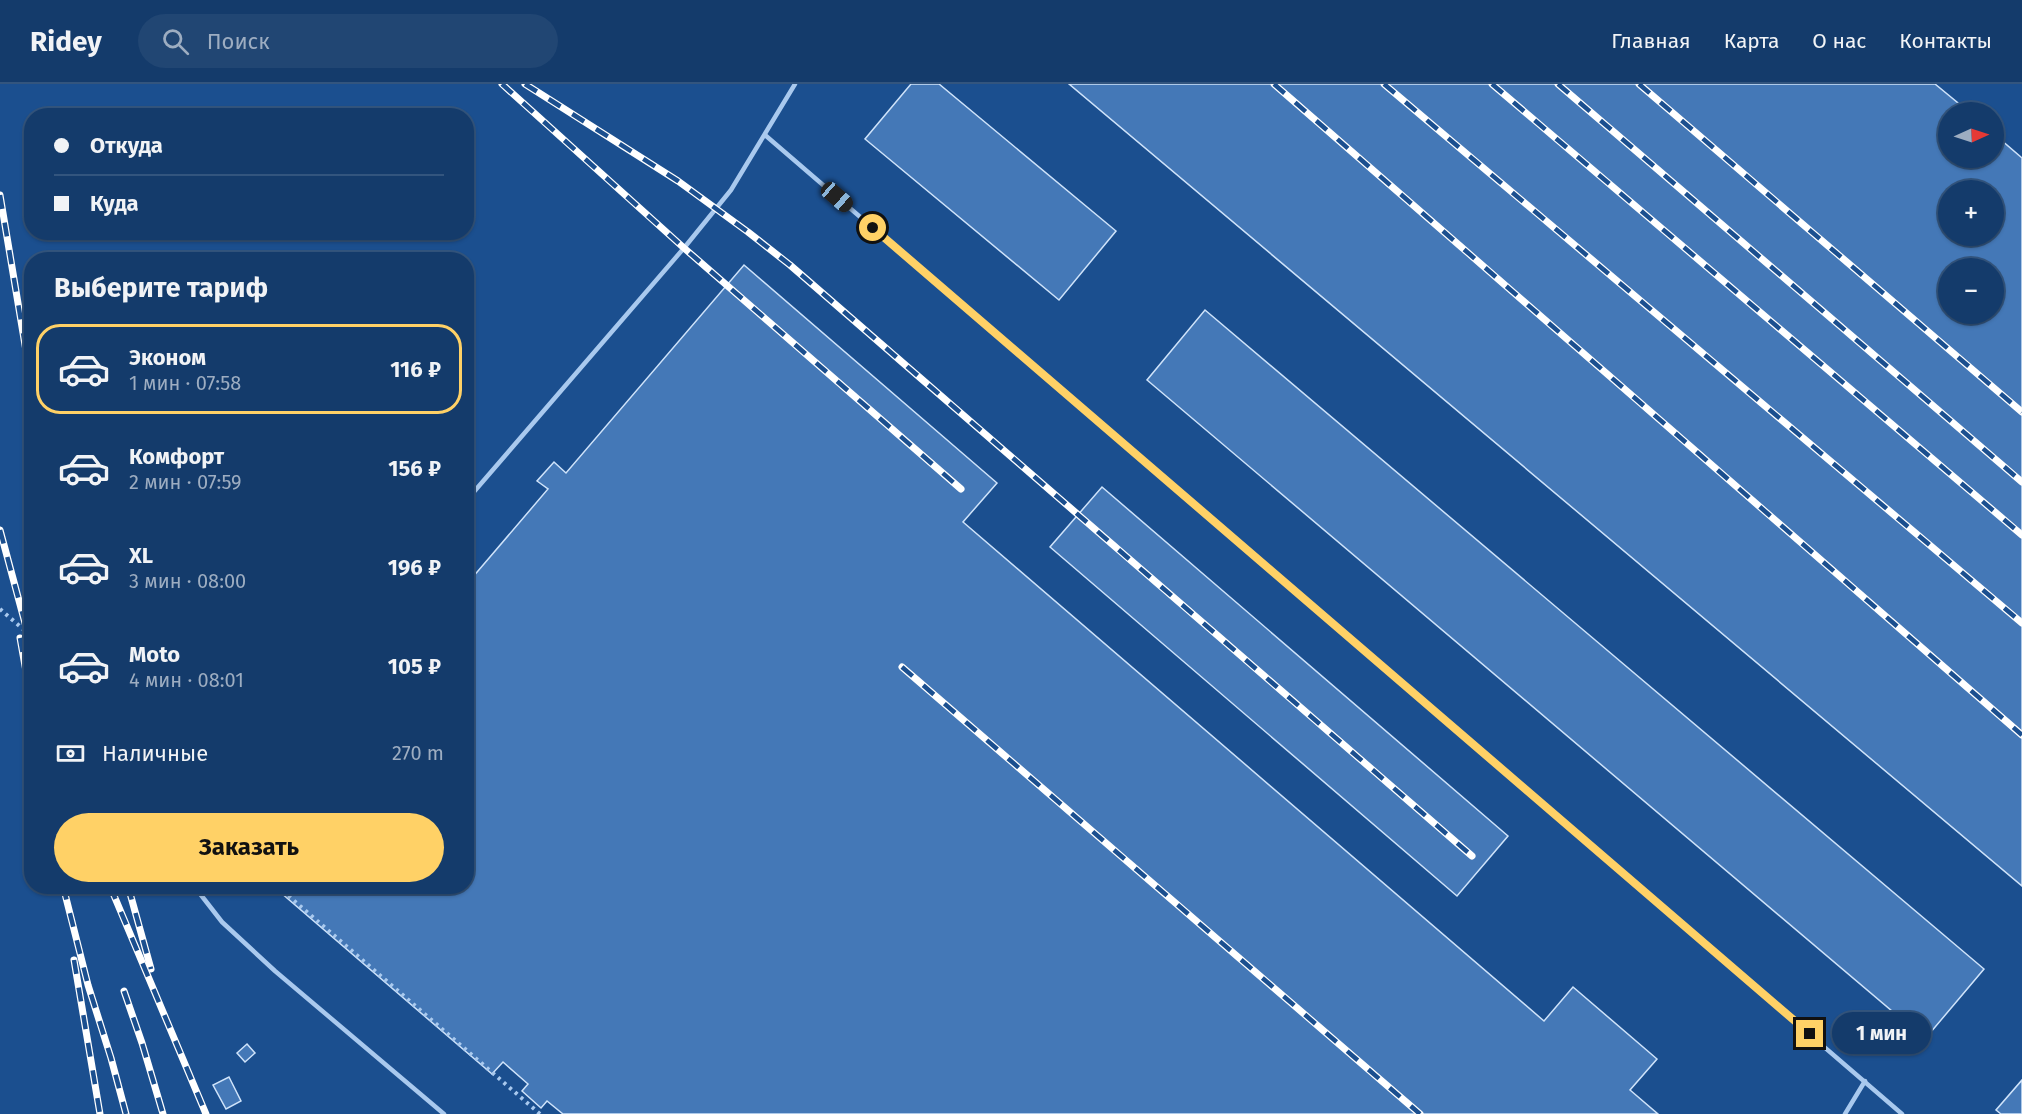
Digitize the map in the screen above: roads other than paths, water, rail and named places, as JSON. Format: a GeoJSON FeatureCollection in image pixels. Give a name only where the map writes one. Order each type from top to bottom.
{"type":"FeatureCollection","features":[{"type":"Feature","properties":{"kind":"lane"},"geometry":{"type":"LineString","coordinates":[[474,492],[684,248],[731,190],[795,84]]}},
{"type":"Feature","properties":{"kind":"lane"},"geometry":{"type":"LineString","coordinates":[[765,135],[1902,1114]]}},
{"type":"Feature","properties":{"kind":"lane"},"geometry":{"type":"LineString","coordinates":[[200,894],[222,922],[275,971],[444,1114]]}},
{"type":"Feature","properties":{"kind":"lane"},"geometry":{"type":"LineString","coordinates":[[1845,1114],[1864,1081]]}},
{"type":"Feature","properties":{"kind":"railway"},"geometry":{"type":"LineString","coordinates":[[502,84],[684,248],[961,489]]}},
{"type":"Feature","properties":{"kind":"railway"},"geometry":{"type":"LineString","coordinates":[[525,84],[678,181],[790,265],[1472,856]]}},
{"type":"Feature","properties":{"kind":"railway"},"geometry":{"type":"LineString","coordinates":[[1274,84],[2022,735]]}},
{"type":"Feature","properties":{"kind":"railway"},"geometry":{"type":"LineString","coordinates":[[1384,84],[2022,623]]}},
{"type":"Feature","properties":{"kind":"railway"},"geometry":{"type":"LineString","coordinates":[[1492,84],[2022,535]]}},
{"type":"Feature","properties":{"kind":"railway"},"geometry":{"type":"LineString","coordinates":[[1558,84],[2022,482]]}},
{"type":"Feature","properties":{"kind":"railway"},"geometry":{"type":"LineString","coordinates":[[1639,84],[2022,412]]}},
{"type":"Feature","properties":{"kind":"railway"},"geometry":{"type":"LineString","coordinates":[[0,195],[24,339]]}},
{"type":"Feature","properties":{"kind":"railway"},"geometry":{"type":"LineString","coordinates":[[0,530],[24,619]]}},
{"type":"Feature","properties":{"kind":"railway"},"geometry":{"type":"LineString","coordinates":[[20,638],[24,660]]}},
{"type":"Feature","properties":{"kind":"railway"},"geometry":{"type":"LineString","coordinates":[[902,667],[1420,1114]]}},
{"type":"Feature","properties":{"kind":"railway"},"geometry":{"type":"LineString","coordinates":[[65,894],[88,985],[126,1114]]}},
{"type":"Feature","properties":{"kind":"railway"},"geometry":{"type":"LineString","coordinates":[[113,894],[206,1114]]}},
{"type":"Feature","properties":{"kind":"railway"},"geometry":{"type":"LineString","coordinates":[[130,894],[151,969]]}},
{"type":"Feature","properties":{"kind":"railway"},"geometry":{"type":"LineString","coordinates":[[74,960],[100,1114]]}},
{"type":"Feature","properties":{"kind":"railway"},"geometry":{"type":"LineString","coordinates":[[124,991],[163,1114]]}}]}
